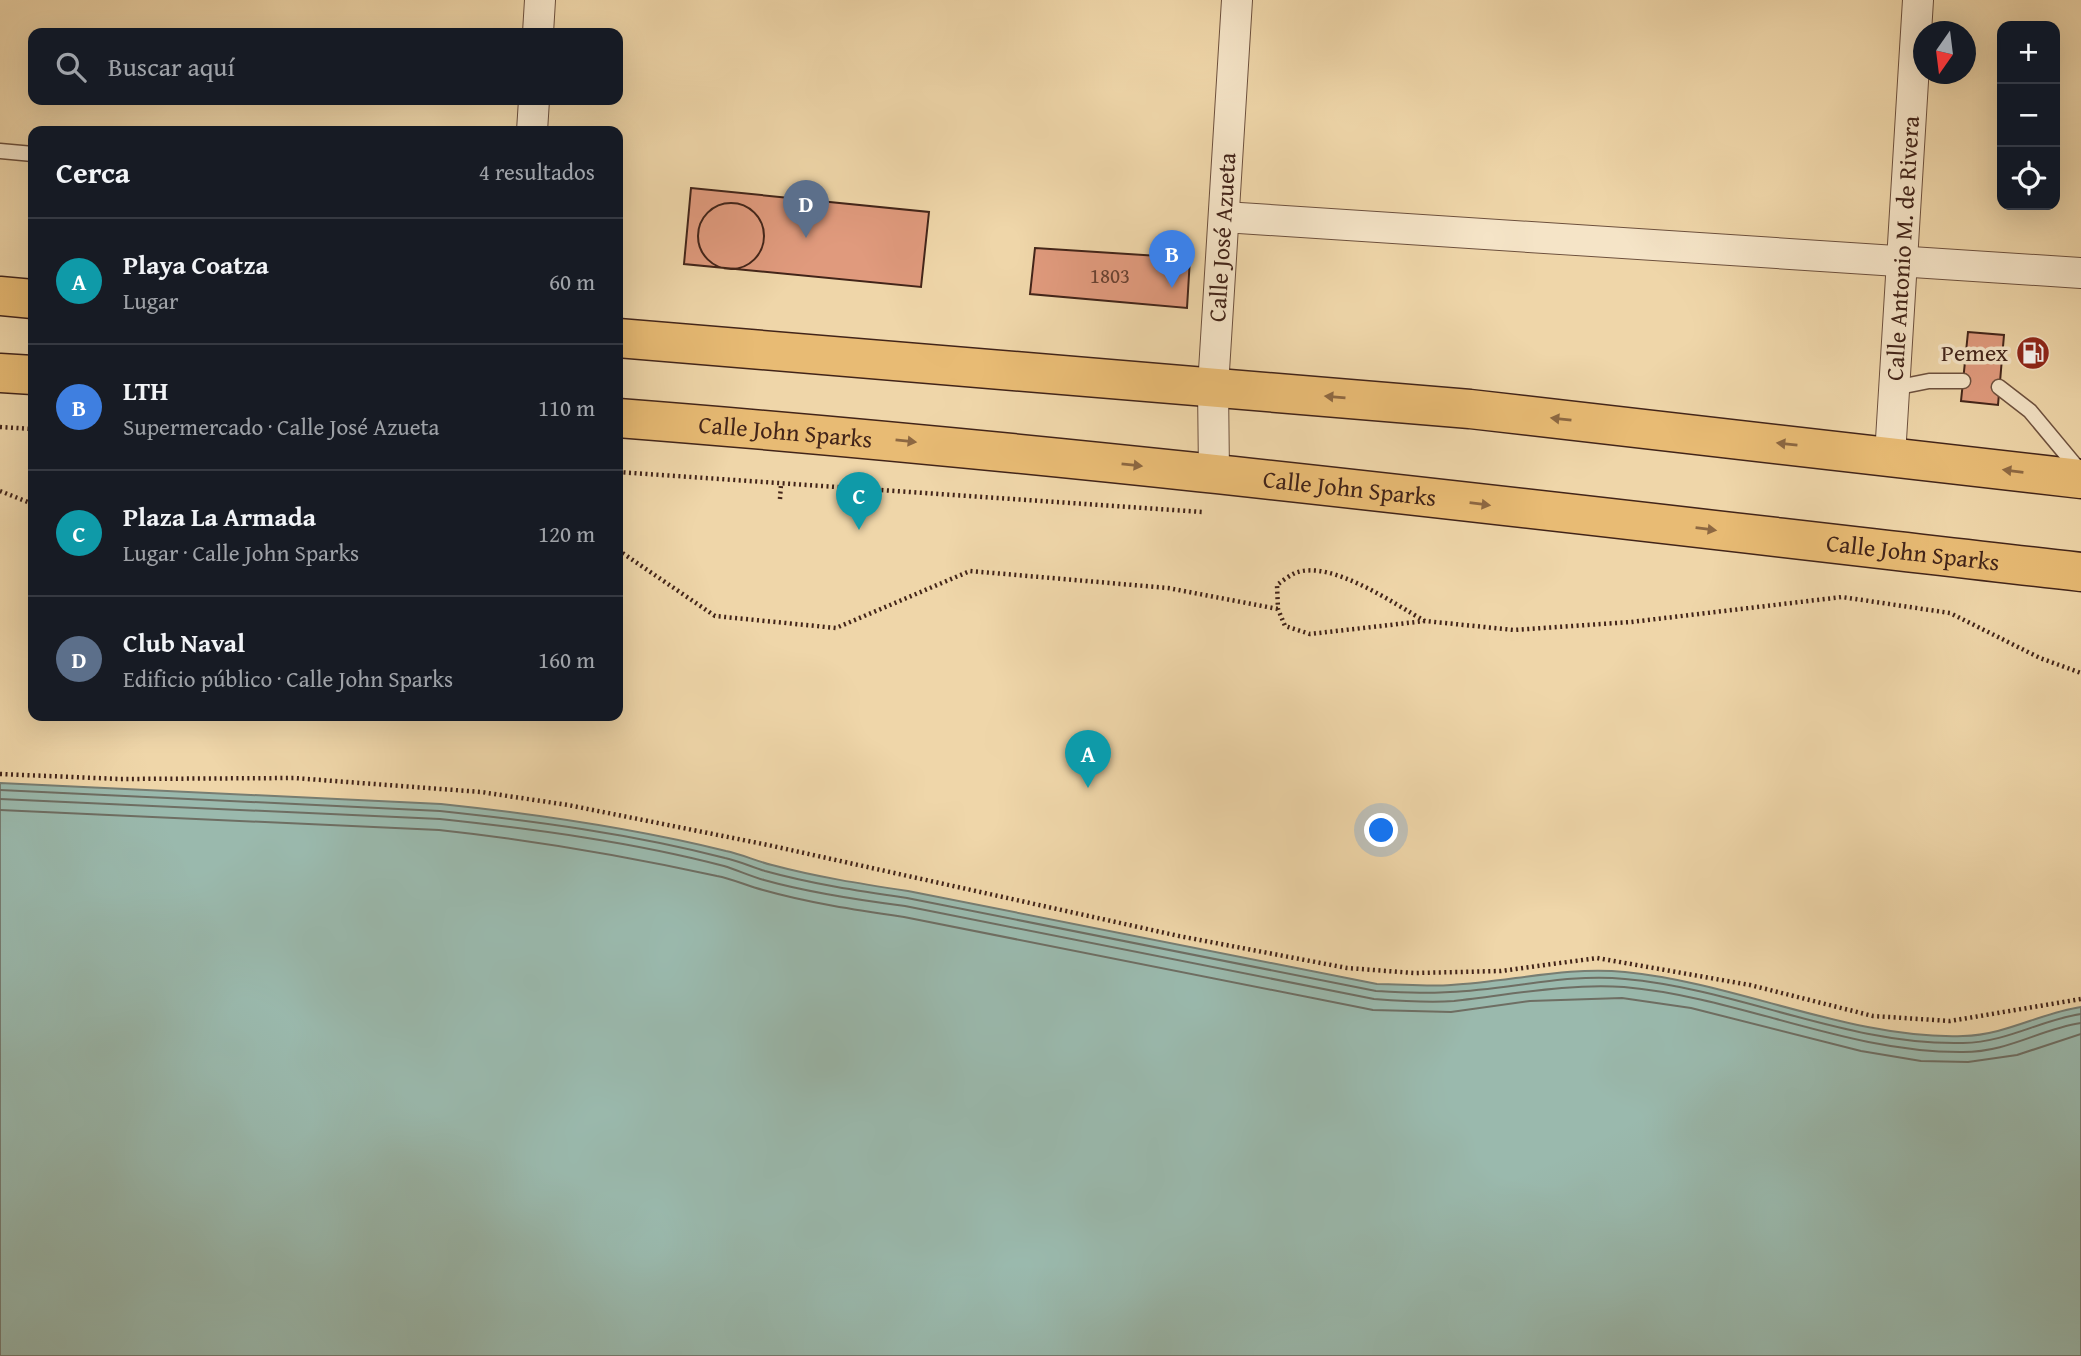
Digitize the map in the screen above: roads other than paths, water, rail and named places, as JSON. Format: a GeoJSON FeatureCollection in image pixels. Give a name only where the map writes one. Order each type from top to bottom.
{"type":"FeatureCollection","features":[{"type":"Feature","properties":{"kind":"main road"},"geometry":{"type":"LineString","coordinates":[[0,296],[28,299]]}},
{"type":"Feature","properties":{"kind":"main road"},"geometry":{"type":"LineString","coordinates":[[623,338],[1470,409],[2081,479]]}},
{"type":"Feature","properties":{"kind":"main road"},"geometry":{"type":"LineString","coordinates":[[0,373],[28,375]]}},
{"type":"Feature","properties":{"kind":"main road","name":"Calle John Sparks"},"geometry":{"type":"LineString","coordinates":[[623,418],[873,438],[1214,473],[2081,572]]}},
{"type":"Feature","properties":{"kind":"street"},"geometry":{"type":"LineString","coordinates":[[538,28],[540,0]]}},
{"type":"Feature","properties":{"kind":"street","name":"Calle José Azueta"},"geometry":{"type":"LineString","coordinates":[[1214,473],[1213,387],[1237,0]]}},
{"type":"Feature","properties":{"kind":"street","name":"Calle Antonio M. de Rivera"},"geometry":{"type":"LineString","coordinates":[[1890,456],[1917,0]]}},
{"type":"Feature","properties":{"kind":"street"},"geometry":{"type":"LineString","coordinates":[[532,126],[534,105]]}},
{"type":"Feature","properties":{"kind":"street"},"geometry":{"type":"LineString","coordinates":[[1224,217],[2081,273]]}},
{"type":"Feature","properties":{"kind":"lane"},"geometry":{"type":"LineString","coordinates":[[0,152],[28,154]]}},
{"type":"Feature","properties":{"kind":"lane"},"geometry":{"type":"LineString","coordinates":[[1894,388],[1929,382],[1963,381]]}},
{"type":"Feature","properties":{"kind":"lane"},"geometry":{"type":"LineString","coordinates":[[1999,387],[2031,411],[2081,472]]}},
{"type":"Feature","properties":{"kind":"water"},"geometry":{"type":"Polygon","coordinates":[[[0,783],[441,804],[548,817],[691,843],[823,877],[908,891],[1377,984],[1442,986],[1582,971],[1625,972],[1710,987],[1837,1020],[1921,1035],[1979,1035],[2081,1007],[2081,1356],[0,1356],[0,783]]]}},
{"type":"Feature","properties":{"kind":"place","name":"Club Naval"},"geometry":{"type":"Point","coordinates":[806,238]}},
{"type":"Feature","properties":{"kind":"place","name":"LTH"},"geometry":{"type":"Point","coordinates":[1172,288]}},
{"type":"Feature","properties":{"kind":"place","name":"Pemex"},"geometry":{"type":"Point","coordinates":[2033,353]}},
{"type":"Feature","properties":{"kind":"place","name":"Plaza La Armada"},"geometry":{"type":"Point","coordinates":[859,530]}},
{"type":"Feature","properties":{"kind":"place","name":"Playa Coatza"},"geometry":{"type":"Point","coordinates":[1088,788]}}]}
